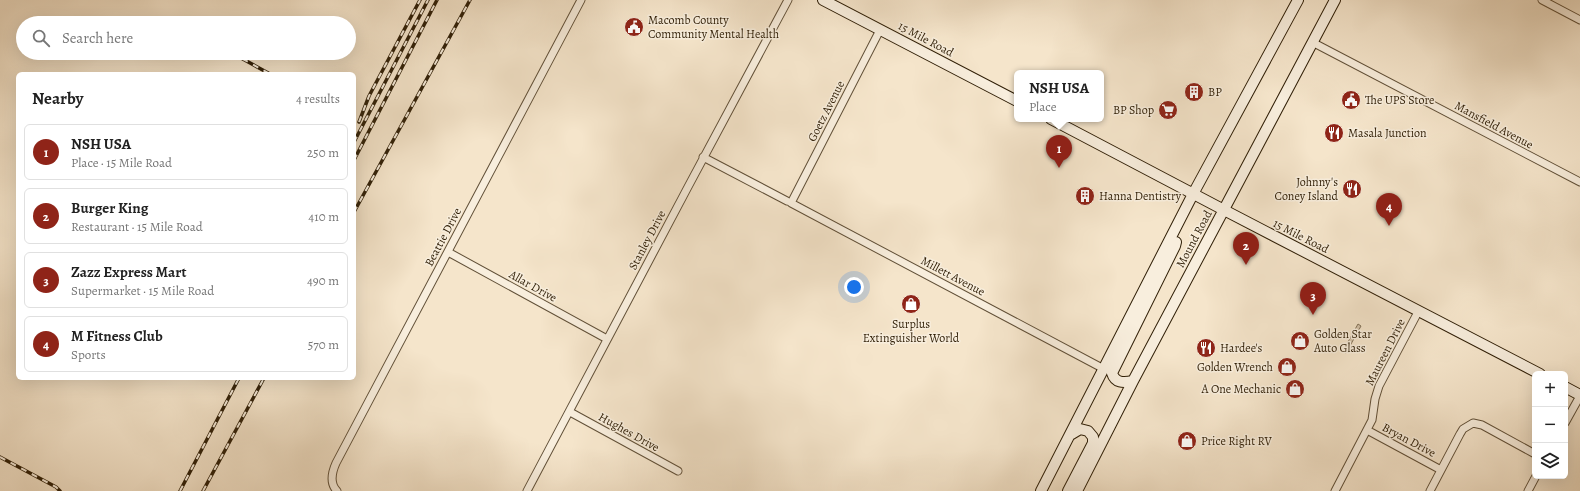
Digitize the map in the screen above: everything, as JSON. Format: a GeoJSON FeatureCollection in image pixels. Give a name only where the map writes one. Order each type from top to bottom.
{"type":"FeatureCollection","features":[{"type":"Feature","properties":{"kind":"main road","name":"15 Mile Road"},"geometry":{"type":"LineString","coordinates":[[823,0],[1014,99]]}},
{"type":"Feature","properties":{"kind":"main road","name":"Mound Road"},"geometry":{"type":"LineString","coordinates":[[1077,491],[1133,381],[1334,0]]}},
{"type":"Feature","properties":{"kind":"main road","name":"Mound Road"},"geometry":{"type":"LineString","coordinates":[[1041,491],[1193,194],[1295,1]]}},
{"type":"Feature","properties":{"kind":"main road","name":"15 Mile Road"},"geometry":{"type":"LineString","coordinates":[[1057,122],[1418,312],[1534,371]]}},
{"type":"Feature","properties":{"kind":"main road"},"geometry":{"type":"LineString","coordinates":[[1133,381],[1125,383],[1118,381],[1114,378],[1112,372],[1175,246],[1179,222]]}},
{"type":"Feature","properties":{"kind":"main road"},"geometry":{"type":"LineString","coordinates":[[1568,389],[1580,395]]}},
{"type":"Feature","properties":{"kind":"main road"},"geometry":{"type":"LineString","coordinates":[[1068,491],[1093,443],[1088,431],[1080,429],[1070,435]]}},
{"type":"Feature","properties":{"kind":"street","name":"Beattie Drive"},"geometry":{"type":"LineString","coordinates":[[335,488],[332,476],[336,463],[581,0]]}},
{"type":"Feature","properties":{"kind":"street","name":"Stanley Drive"},"geometry":{"type":"LineString","coordinates":[[527,491],[570,412],[703,157],[788,0]]}},
{"type":"Feature","properties":{"kind":"street"},"geometry":{"type":"LineString","coordinates":[[1542,0],[1580,20]]}},
{"type":"Feature","properties":{"kind":"street","name":"Goetz Avenue"},"geometry":{"type":"LineString","coordinates":[[789,202],[880,30]]}},
{"type":"Feature","properties":{"kind":"street","name":"Mansfield Avenue"},"geometry":{"type":"LineString","coordinates":[[1312,42],[1580,182]]}},
{"type":"Feature","properties":{"kind":"street","name":"Millett Avenue"},"geometry":{"type":"LineString","coordinates":[[703,157],[1104,368]]}},
{"type":"Feature","properties":{"kind":"street","name":"Allar Drive"},"geometry":{"type":"LineString","coordinates":[[448,252],[607,339]]}},
{"type":"Feature","properties":{"kind":"street","name":"Maureen Drive"},"geometry":{"type":"LineString","coordinates":[[1335,491],[1372,420],[1375,399],[1379,386],[1418,312]]}},
{"type":"Feature","properties":{"kind":"street"},"geometry":{"type":"LineString","coordinates":[[1568,417],[1580,395]]}},
{"type":"Feature","properties":{"kind":"street","name":"Hughes Drive"},"geometry":{"type":"LineString","coordinates":[[570,412],[678,471]]}},
{"type":"Feature","properties":{"kind":"street"},"geometry":{"type":"LineString","coordinates":[[1430,491],[1463,429],[1473,422],[1486,427],[1532,452]]}},
{"type":"Feature","properties":{"kind":"street","name":"Bryan Drive"},"geometry":{"type":"LineString","coordinates":[[1367,430],[1442,470]]}},
{"type":"Feature","properties":{"kind":"street"},"geometry":{"type":"LineString","coordinates":[[1528,491],[1534,479]]}},
{"type":"Feature","properties":{"kind":"shaded area"},"geometry":{"type":"Polygon","coordinates":[[[1358,324],[1361,326],[1346,353],[1343,351],[1358,324]]]}},
{"type":"Feature","properties":{"kind":"railway"},"geometry":{"type":"LineString","coordinates":[[359,122],[369,96],[420,0]]}},
{"type":"Feature","properties":{"kind":"railway"},"geometry":{"type":"LineString","coordinates":[[356,138],[428,0]]}},
{"type":"Feature","properties":{"kind":"railway"},"geometry":{"type":"LineString","coordinates":[[356,156],[437,0]]}},
{"type":"Feature","properties":{"kind":"railway"},"geometry":{"type":"LineString","coordinates":[[356,208],[470,0]]}},
{"type":"Feature","properties":{"kind":"railway"},"geometry":{"type":"LineString","coordinates":[[245,60],[266,72]]}},
{"type":"Feature","properties":{"kind":"railway"},"geometry":{"type":"LineString","coordinates":[[180,491],[238,380]]}},
{"type":"Feature","properties":{"kind":"railway"},"geometry":{"type":"LineString","coordinates":[[203,491],[263,380]]}},
{"type":"Feature","properties":{"kind":"railway"},"geometry":{"type":"LineString","coordinates":[[0,457],[56,487],[60,491]]}},
{"type":"Feature","properties":{"kind":"place","name":"Macomb County Community Mental Health"},"geometry":{"type":"Point","coordinates":[634,27]}},
{"type":"Feature","properties":{"kind":"place","name":"BP"},"geometry":{"type":"Point","coordinates":[1194,92]}},
{"type":"Feature","properties":{"kind":"place","name":"The UPS Store"},"geometry":{"type":"Point","coordinates":[1351,100]}},
{"type":"Feature","properties":{"kind":"place","name":"BP Shop"},"geometry":{"type":"Point","coordinates":[1168,110]}},
{"type":"Feature","properties":{"kind":"place","name":"Masala Junction"},"geometry":{"type":"Point","coordinates":[1334,133]}},
{"type":"Feature","properties":{"kind":"place","name":"NSH USA"},"geometry":{"type":"Point","coordinates":[1059,168]}},
{"type":"Feature","properties":{"kind":"place","name":"Johnny's Coney Island"},"geometry":{"type":"Point","coordinates":[1352,189]}},
{"type":"Feature","properties":{"kind":"place","name":"Hanna Dentistry"},"geometry":{"type":"Point","coordinates":[1085,196]}},
{"type":"Feature","properties":{"kind":"place","name":"M Fitness Club"},"geometry":{"type":"Point","coordinates":[1389,226]}},
{"type":"Feature","properties":{"kind":"place","name":"Burger King"},"geometry":{"type":"Point","coordinates":[1246,265]}},
{"type":"Feature","properties":{"kind":"place","name":"Surplus Extinguisher World"},"geometry":{"type":"Point","coordinates":[911,304]}},
{"type":"Feature","properties":{"kind":"place","name":"Zazz Express Mart"},"geometry":{"type":"Point","coordinates":[1313,315]}},
{"type":"Feature","properties":{"kind":"place","name":"Golden Star Auto Glass"},"geometry":{"type":"Point","coordinates":[1300,341]}},
{"type":"Feature","properties":{"kind":"place","name":"Hardee's"},"geometry":{"type":"Point","coordinates":[1206,348]}},
{"type":"Feature","properties":{"kind":"place","name":"Golden Wrench"},"geometry":{"type":"Point","coordinates":[1287,367]}},
{"type":"Feature","properties":{"kind":"place","name":"A One Mechanic"},"geometry":{"type":"Point","coordinates":[1295,389]}},
{"type":"Feature","properties":{"kind":"place","name":"Price Right RV"},"geometry":{"type":"Point","coordinates":[1187,441]}}]}
